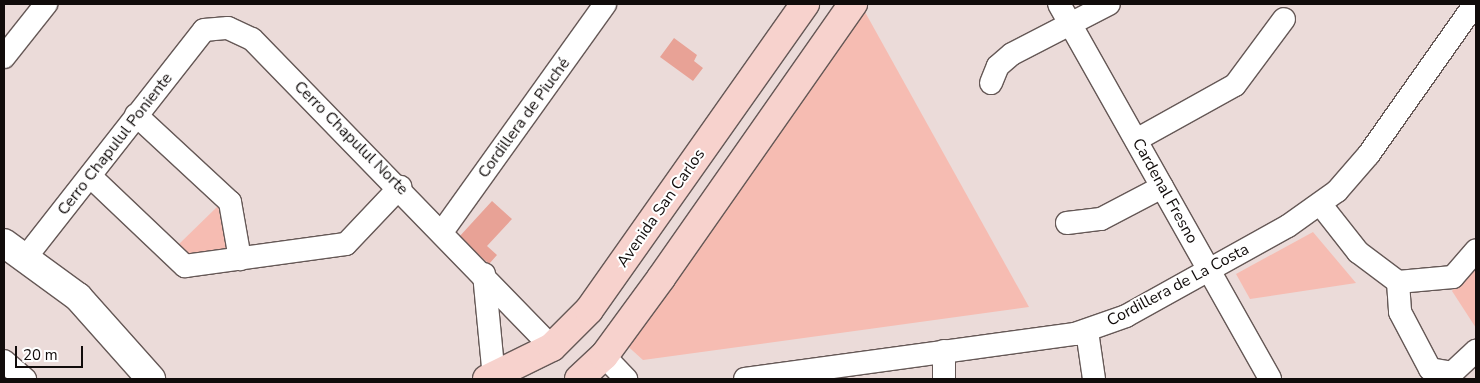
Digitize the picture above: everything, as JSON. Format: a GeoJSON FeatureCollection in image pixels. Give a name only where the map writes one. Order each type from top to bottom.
{"type":"FeatureCollection","features":[{"type":"Feature","properties":{"kind":"main road","name":"Avenida San Carlos"},"geometry":{"type":"LineString","coordinates":[[490,378],[552,347],[589,310],[805,4]]}},
{"type":"Feature","properties":{"kind":"main road"},"geometry":{"type":"LineString","coordinates":[[579,379],[604,356],[853,4]]}},
{"type":"Feature","properties":{"kind":"street"},"geometry":{"type":"LineString","coordinates":[[4,57],[46,4]]}},
{"type":"Feature","properties":{"kind":"street","name":"Cordillera de Piuché"},"geometry":{"type":"LineString","coordinates":[[442,232],[606,4]]}},
{"type":"Feature","properties":{"kind":"street"},"geometry":{"type":"LineString","coordinates":[[991,83],[1004,60],[1064,13],[1109,4]]}},
{"type":"Feature","properties":{"kind":"street","name":"Cordillera de La Costa"},"geometry":{"type":"LineString","coordinates":[[745,379],[789,376],[944,351],[1087,331],[1126,316],[1210,270],[1321,205],[1369,154],[1475,4]]}},
{"type":"Feature","properties":{"kind":"street","name":"Cardenal Fresno"},"geometry":{"type":"LineString","coordinates":[[1064,13],[1270,379]]}},
{"type":"Feature","properties":{"kind":"street"},"geometry":{"type":"LineString","coordinates":[[1136,140],[1235,85],[1284,19]]}},
{"type":"Feature","properties":{"kind":"street","name":"Cerro Chapulul Norte"},"geometry":{"type":"LineString","coordinates":[[204,30],[228,28],[252,40],[400,187],[552,347]]}},
{"type":"Feature","properties":{"kind":"street","name":"Cerro Chapulul Poniente"},"geometry":{"type":"LineString","coordinates":[[15,250],[90,176],[204,30]]}},
{"type":"Feature","properties":{"kind":"street"},"geometry":{"type":"LineString","coordinates":[[136,115],[230,202],[240,259]]}},
{"type":"Feature","properties":{"kind":"street"},"geometry":{"type":"LineString","coordinates":[[90,176],[185,266],[346,244],[400,187]]}},
{"type":"Feature","properties":{"kind":"street"},"geometry":{"type":"LineString","coordinates":[[1067,223],[1101,219],[1162,186]]}},
{"type":"Feature","properties":{"kind":"street"},"geometry":{"type":"LineString","coordinates":[[1321,205],[1358,252],[1398,282],[1452,277],[1476,251]]}},
{"type":"Feature","properties":{"kind":"street"},"geometry":{"type":"LineString","coordinates":[[15,250],[102,320],[151,379]]}},
{"type":"Feature","properties":{"kind":"street"},"geometry":{"type":"LineString","coordinates":[[484,274],[490,378]]}},
{"type":"Feature","properties":{"kind":"street"},"geometry":{"type":"LineString","coordinates":[[1398,282],[1400,312],[1430,368],[1452,373],[1476,351]]}},
{"type":"Feature","properties":{"kind":"street"},"geometry":{"type":"LineString","coordinates":[[1087,331],[1094,379]]}},
{"type":"Feature","properties":{"kind":"street"},"geometry":{"type":"LineString","coordinates":[[944,351],[944,379]]}},
{"type":"Feature","properties":{"kind":"street"},"geometry":{"type":"LineString","coordinates":[[604,356],[626,379]]}},
{"type":"Feature","properties":{"kind":"street"},"geometry":{"type":"LineString","coordinates":[[4,361],[25,379]]}},
{"type":"Feature","properties":{"kind":"shaded area"},"geometry":{"type":"Polygon","coordinates":[[[865,12],[1029,307],[643,360],[623,342],[865,12]]]}},
{"type":"Feature","properties":{"kind":"shaded area"},"geometry":{"type":"Polygon","coordinates":[[[218,206],[228,254],[189,258],[177,246],[218,206]]]}},
{"type":"Feature","properties":{"kind":"shaded area"},"geometry":{"type":"Polygon","coordinates":[[[1313,232],[1356,283],[1250,299],[1236,274],[1313,232]]]}},
{"type":"Feature","properties":{"kind":"shaded area"},"geometry":{"type":"Polygon","coordinates":[[[1476,262],[1476,328],[1452,291],[1476,262]]]}},
{"type":"Feature","properties":{"kind":"building"},"geometry":{"type":"Polygon","coordinates":[[[674,38],[697,55],[694,61],[703,68],[693,81],[660,57],[674,38]]]}},
{"type":"Feature","properties":{"kind":"building"},"geometry":{"type":"Polygon","coordinates":[[[492,201],[512,219],[487,246],[497,255],[489,264],[459,237],[492,201]]]}}]}
